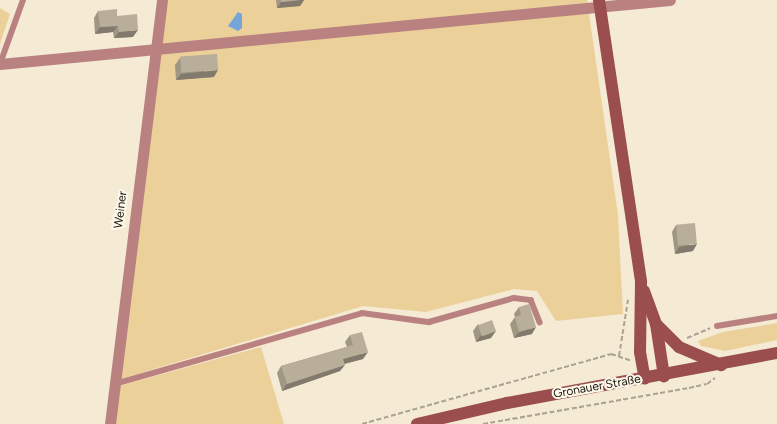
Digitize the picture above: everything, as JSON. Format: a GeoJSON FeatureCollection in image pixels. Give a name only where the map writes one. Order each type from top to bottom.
{"type":"FeatureCollection","features":[{"type":"Feature","properties":{"kind":"main road"},"geometry":{"type":"LineString","coordinates":[[599,0],[641,282],[641,358],[645,379]]}},
{"type":"Feature","properties":{"kind":"main road"},"geometry":{"type":"LineString","coordinates":[[641,282],[656,324],[664,376]]}},
{"type":"Feature","properties":{"kind":"main road"},"geometry":{"type":"LineString","coordinates":[[656,324],[678,347],[721,365]]}},
{"type":"Feature","properties":{"kind":"main road","name":"Gronauer Straße"},"geometry":{"type":"LineString","coordinates":[[417,424],[506,403],[664,376],[777,353]]}},
{"type":"Feature","properties":{"kind":"street","name":"Weiner"},"geometry":{"type":"LineString","coordinates":[[110,424],[154,50],[162,0]]}},
{"type":"Feature","properties":{"kind":"street"},"geometry":{"type":"LineString","coordinates":[[0,64],[670,0]]}},
{"type":"Feature","properties":{"kind":"lane"},"geometry":{"type":"LineString","coordinates":[[0,64],[23,0]]}},
{"type":"Feature","properties":{"kind":"lane"},"geometry":{"type":"LineString","coordinates":[[115,384],[362,313],[429,322],[514,298],[531,300],[540,322]]}},
{"type":"Feature","properties":{"kind":"lane"},"geometry":{"type":"LineString","coordinates":[[717,326],[777,316]]}},
{"type":"Feature","properties":{"kind":"path"},"geometry":{"type":"LineString","coordinates":[[619,356],[626,303],[641,282]]}},
{"type":"Feature","properties":{"kind":"path"},"geometry":{"type":"LineString","coordinates":[[678,347],[686,338],[717,326]]}},
{"type":"Feature","properties":{"kind":"path"},"geometry":{"type":"LineString","coordinates":[[362,424],[611,354],[629,361],[641,358]]}},
{"type":"Feature","properties":{"kind":"path"},"geometry":{"type":"LineString","coordinates":[[483,424],[707,384],[714,381],[721,365]]}},
{"type":"Feature","properties":{"kind":"shaded area"},"geometry":{"type":"Polygon","coordinates":[[[168,0],[587,0],[618,215],[623,314],[556,321],[537,291],[514,289],[426,312],[363,306],[121,379],[157,54],[162,43],[168,0]]]}},
{"type":"Feature","properties":{"kind":"shaded area"},"geometry":{"type":"Polygon","coordinates":[[[0,8],[10,14],[0,44],[0,8]]]}},
{"type":"Feature","properties":{"kind":"shaded area"},"geometry":{"type":"Polygon","coordinates":[[[777,323],[777,340],[725,351],[701,346],[698,341],[723,332],[777,323]]]}},
{"type":"Feature","properties":{"kind":"shaded area"},"geometry":{"type":"Polygon","coordinates":[[[261,347],[284,424],[115,424],[119,386],[261,347]]]}},
{"type":"Feature","properties":{"kind":"water"},"geometry":{"type":"Polygon","coordinates":[[[238,12],[242,14],[242,28],[238,31],[228,26],[238,12]]]}},
{"type":"Feature","properties":{"kind":"building"},"geometry":{"type":"Polygon","coordinates":[[[281,0],[300,0],[281,2],[281,0]]]}},
{"type":"Feature","properties":{"kind":"building"},"geometry":{"type":"Polygon","coordinates":[[[117,9],[117,16],[137,14],[138,30],[119,32],[118,26],[100,27],[98,11],[117,9]]]}},
{"type":"Feature","properties":{"kind":"building"},"geometry":{"type":"Polygon","coordinates":[[[217,54],[218,70],[181,73],[180,57],[217,54]]]}},
{"type":"Feature","properties":{"kind":"building"},"geometry":{"type":"Polygon","coordinates":[[[695,223],[697,244],[678,246],[676,225],[695,223]]]}},
{"type":"Feature","properties":{"kind":"building"},"geometry":{"type":"Polygon","coordinates":[[[529,304],[536,327],[519,332],[515,317],[521,315],[519,307],[529,304]]]}},
{"type":"Feature","properties":{"kind":"building"},"geometry":{"type":"Polygon","coordinates":[[[492,320],[496,331],[482,336],[478,325],[492,320]]]}},
{"type":"Feature","properties":{"kind":"building"},"geometry":{"type":"Polygon","coordinates":[[[362,332],[368,352],[343,359],[345,365],[287,384],[281,366],[353,345],[350,335],[362,332]]]}}]}
